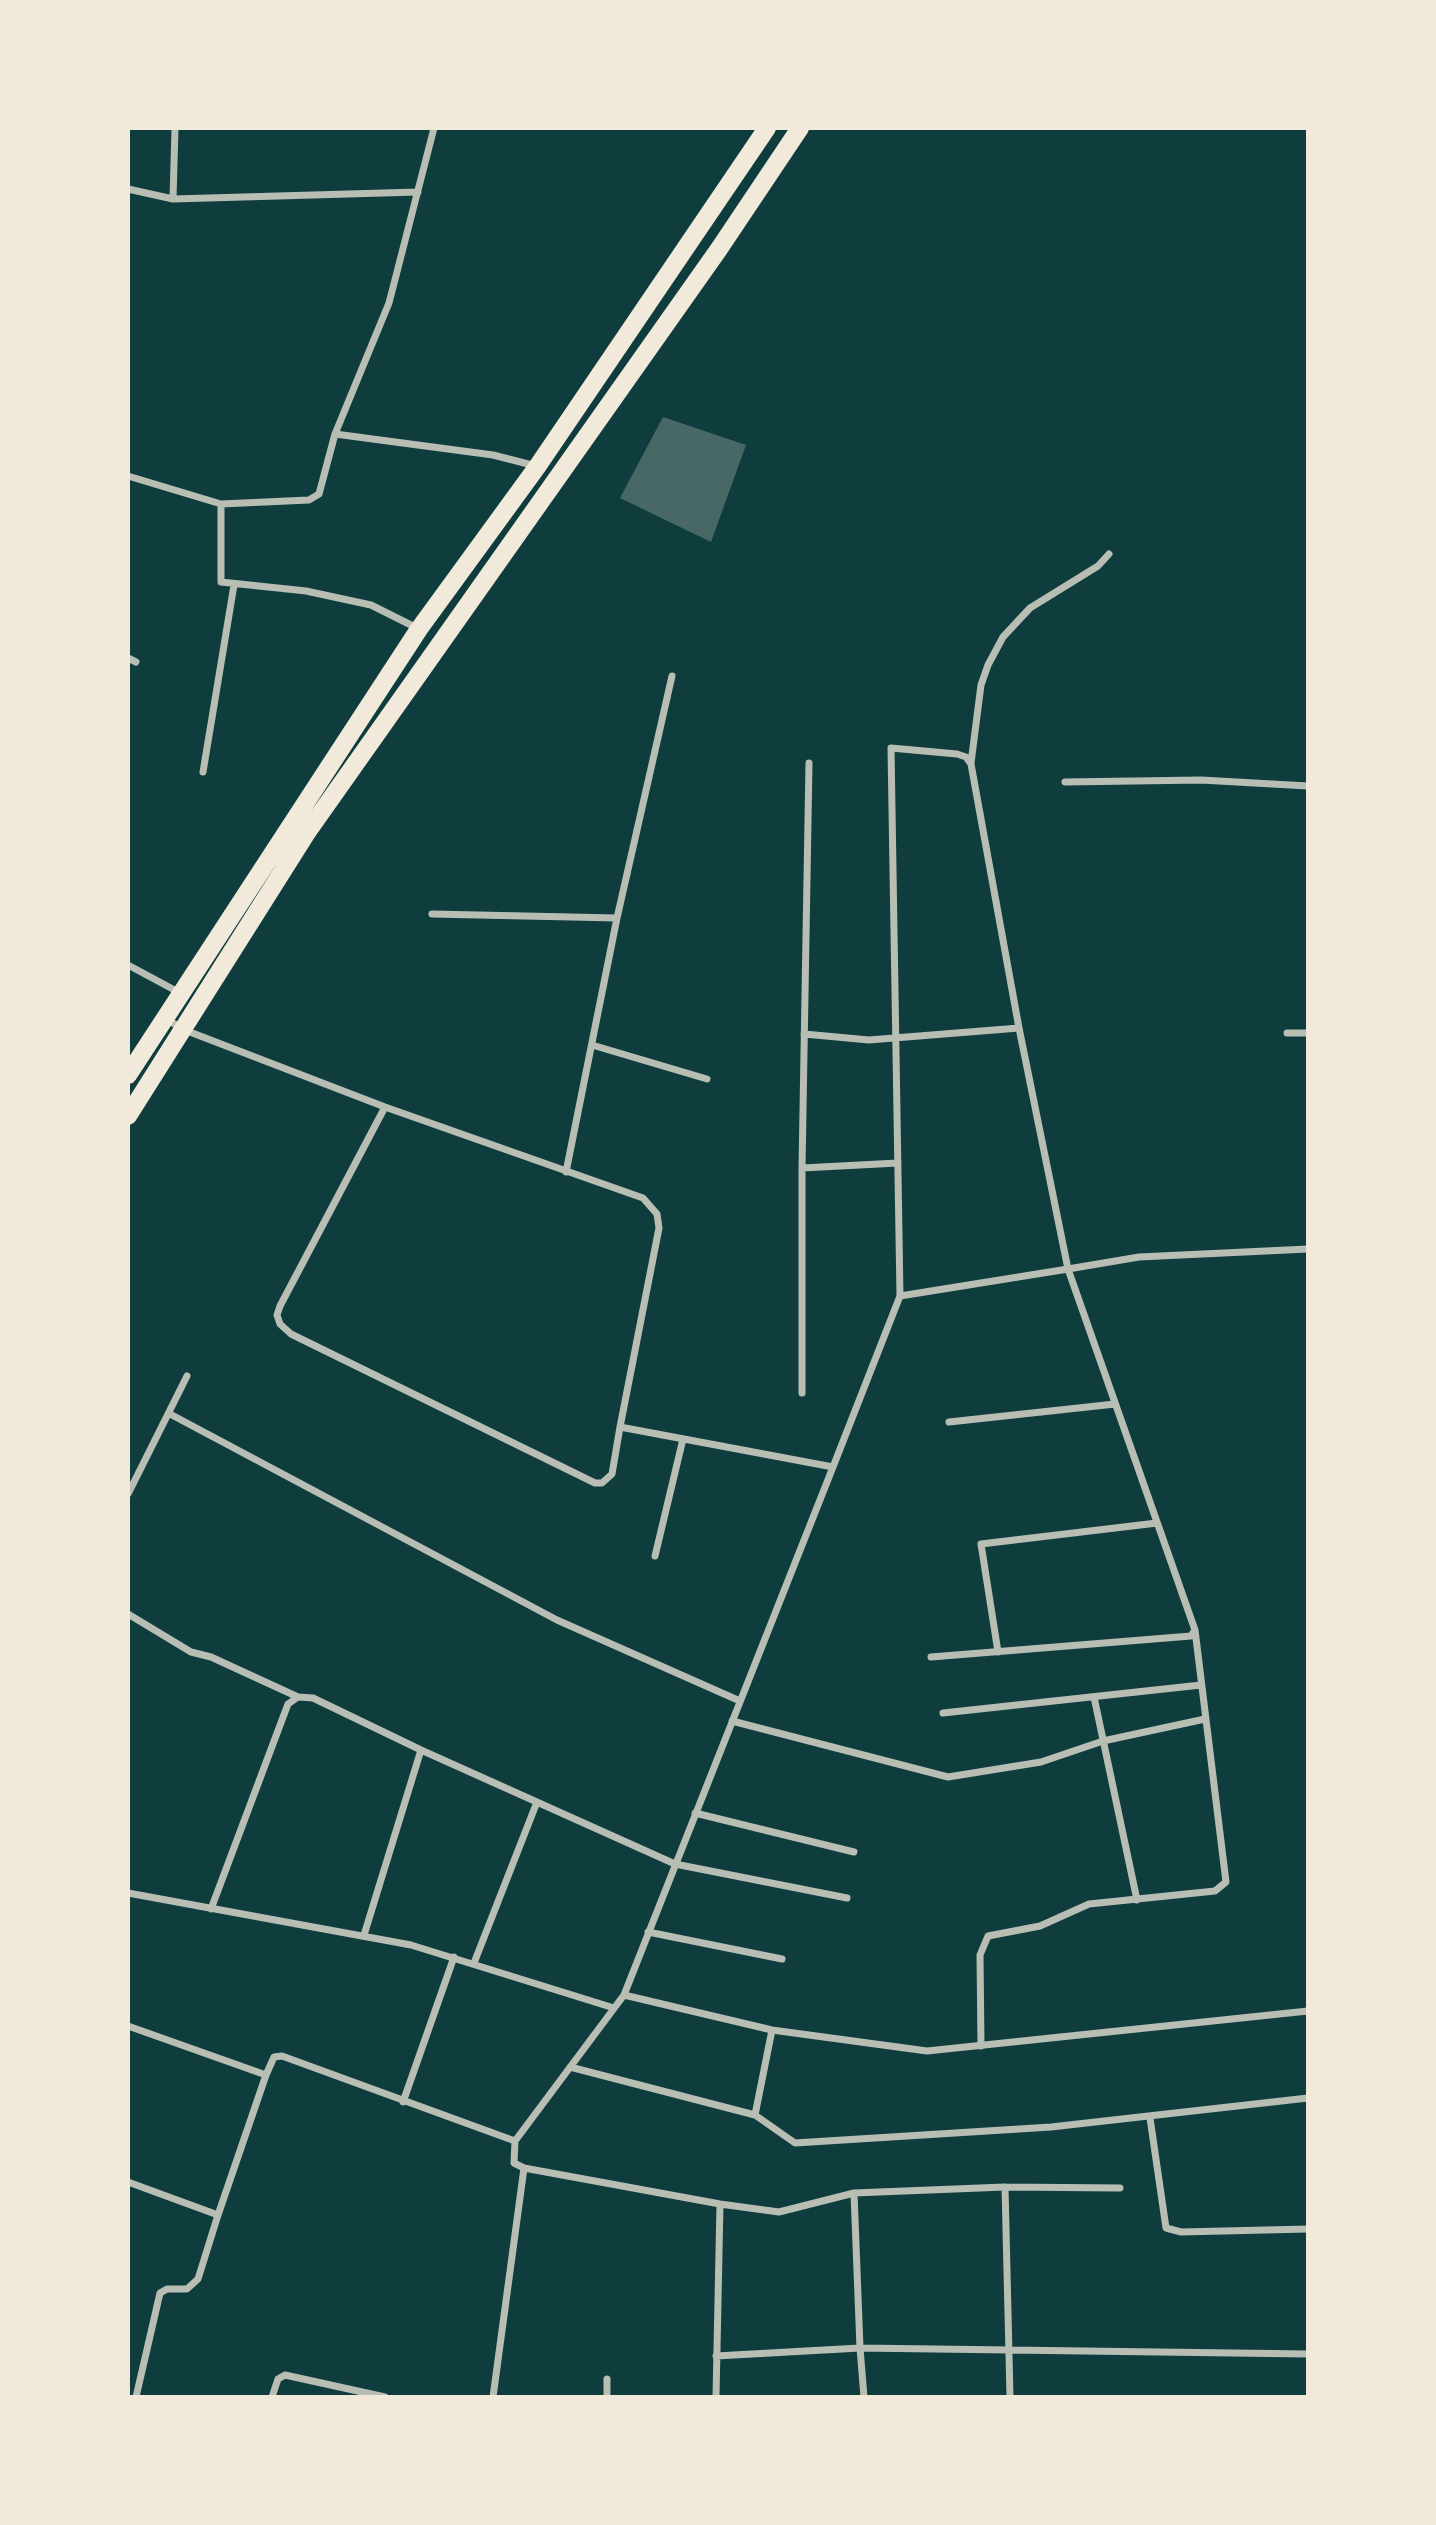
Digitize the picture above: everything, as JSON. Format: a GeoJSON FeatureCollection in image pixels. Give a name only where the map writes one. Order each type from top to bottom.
{"type":"FeatureCollection","features":[{"type":"Feature","properties":{"kind":"main road"},"geometry":{"type":"LineString","coordinates":[[128,1075],[163,1017],[419,629],[537,467],[767,128]]}},
{"type":"Feature","properties":{"kind":"main road"},"geometry":{"type":"LineString","coordinates":[[128,1116],[308,831],[719,249],[800,128]]}},
{"type":"Feature","properties":{"kind":"street"},"geometry":{"type":"LineString","coordinates":[[173,199],[175,128]]}},
{"type":"Feature","properties":{"kind":"street"},"geometry":{"type":"LineString","coordinates":[[128,476],[221,504],[314,499],[319,494],[335,434],[389,303],[434,128]]}},
{"type":"Feature","properties":{"kind":"street"},"geometry":{"type":"LineString","coordinates":[[128,189],[173,199],[418,192]]}},
{"type":"Feature","properties":{"kind":"street"},"geometry":{"type":"LineString","coordinates":[[335,434],[492,455],[537,467]]}},
{"type":"Feature","properties":{"kind":"street"},"geometry":{"type":"LineString","coordinates":[[221,504],[221,582],[306,591],[371,605],[419,629]]}},
{"type":"Feature","properties":{"kind":"street"},"geometry":{"type":"LineString","coordinates":[[981,2046],[980,1955],[988,1936],[1040,1926],[1089,1904],[1215,1891],[1226,1882],[1195,1630],[1068,1269],[1018,1028],[971,764],[981,685],[1003,637],[1030,608],[1098,566],[1109,554]]}},
{"type":"Feature","properties":{"kind":"street"},"geometry":{"type":"LineString","coordinates":[[203,772],[234,585]]}},
{"type":"Feature","properties":{"kind":"street"},"geometry":{"type":"LineString","coordinates":[[128,658],[136,662]]}},
{"type":"Feature","properties":{"kind":"street"},"geometry":{"type":"LineString","coordinates":[[566,1172],[617,918],[672,676]]}},
{"type":"Feature","properties":{"kind":"street"},"geometry":{"type":"LineString","coordinates":[[971,764],[967,757],[957,754],[891,748],[900,1296],[624,1995],[515,2141],[514,2163],[524,2168],[720,2204],[779,2212],[854,2193],[1004,2187],[1120,2188]]}},
{"type":"Feature","properties":{"kind":"street"},"geometry":{"type":"LineString","coordinates":[[802,1393],[802,1168],[809,763]]}},
{"type":"Feature","properties":{"kind":"street"},"geometry":{"type":"LineString","coordinates":[[1065,782],[1201,780],[1308,786]]}},
{"type":"Feature","properties":{"kind":"street"},"geometry":{"type":"LineString","coordinates":[[432,914],[617,918]]}},
{"type":"Feature","properties":{"kind":"street"},"geometry":{"type":"LineString","coordinates":[[128,965],[197,1004]]}},
{"type":"Feature","properties":{"kind":"street"},"geometry":{"type":"LineString","coordinates":[[163,1017],[181,1029],[385,1107],[643,1198],[657,1214],[659,1228],[612,1474],[602,1483],[595,1483],[290,1334],[280,1324],[277,1315],[280,1306],[385,1107]]}},
{"type":"Feature","properties":{"kind":"street"},"geometry":{"type":"LineString","coordinates":[[804,1034],[858,1040],[1018,1028]]}},
{"type":"Feature","properties":{"kind":"street"},"geometry":{"type":"LineString","coordinates":[[1287,1033],[1308,1032]]}},
{"type":"Feature","properties":{"kind":"street"},"geometry":{"type":"LineString","coordinates":[[592,1045],[707,1079]]}},
{"type":"Feature","properties":{"kind":"street"},"geometry":{"type":"LineString","coordinates":[[802,1168],[898,1163]]}},
{"type":"Feature","properties":{"kind":"street"},"geometry":{"type":"LineString","coordinates":[[900,1296],[1139,1257],[1308,1249]]}},
{"type":"Feature","properties":{"kind":"street"},"geometry":{"type":"LineString","coordinates":[[128,1494],[187,1376]]}},
{"type":"Feature","properties":{"kind":"street"},"geometry":{"type":"LineString","coordinates":[[949,1422],[1115,1404]]}},
{"type":"Feature","properties":{"kind":"street"},"geometry":{"type":"LineString","coordinates":[[170,1414],[557,1620],[740,1701]]}},
{"type":"Feature","properties":{"kind":"street"},"geometry":{"type":"LineString","coordinates":[[620,1427],[832,1467]]}},
{"type":"Feature","properties":{"kind":"street"},"geometry":{"type":"LineString","coordinates":[[655,1556],[683,1439]]}},
{"type":"Feature","properties":{"kind":"street"},"geometry":{"type":"LineString","coordinates":[[998,1652],[981,1544],[1157,1522]]}},
{"type":"Feature","properties":{"kind":"street"},"geometry":{"type":"LineString","coordinates":[[128,1614],[191,1652],[211,1657],[298,1697],[313,1698],[421,1750],[675,1864],[847,1898]]}},
{"type":"Feature","properties":{"kind":"street"},"geometry":{"type":"LineString","coordinates":[[931,1657],[1191,1636],[1195,1630]]}},
{"type":"Feature","properties":{"kind":"street"},"geometry":{"type":"LineString","coordinates":[[943,1713],[1201,1685]]}},
{"type":"Feature","properties":{"kind":"street"},"geometry":{"type":"LineString","coordinates":[[211,1909],[288,1704],[298,1697]]}},
{"type":"Feature","properties":{"kind":"street"},"geometry":{"type":"LineString","coordinates":[[1094,1697],[1137,1900]]}},
{"type":"Feature","properties":{"kind":"street"},"geometry":{"type":"LineString","coordinates":[[732,1721],[948,1777],[1041,1762],[1103,1741],[1205,1719]]}},
{"type":"Feature","properties":{"kind":"street"},"geometry":{"type":"LineString","coordinates":[[364,1934],[421,1750]]}},
{"type":"Feature","properties":{"kind":"street"},"geometry":{"type":"LineString","coordinates":[[474,1963],[537,1802]]}},
{"type":"Feature","properties":{"kind":"street"},"geometry":{"type":"LineString","coordinates":[[695,1813],[854,1852]]}},
{"type":"Feature","properties":{"kind":"street"},"geometry":{"type":"LineString","coordinates":[[128,1894],[364,1934],[454,1957],[614,2008]]}},
{"type":"Feature","properties":{"kind":"street"},"geometry":{"type":"LineString","coordinates":[[648,1932],[782,1959]]}},
{"type":"Feature","properties":{"kind":"street"},"geometry":{"type":"LineString","coordinates":[[403,2102],[454,1957]]}},
{"type":"Feature","properties":{"kind":"street"},"geometry":{"type":"LineString","coordinates":[[624,1995],[772,2030],[928,2051],[1308,2011]]}},
{"type":"Feature","properties":{"kind":"street"},"geometry":{"type":"LineString","coordinates":[[128,2026],[266,2075]]}},
{"type":"Feature","properties":{"kind":"street"},"geometry":{"type":"LineString","coordinates":[[755,2115],[772,2030]]}},
{"type":"Feature","properties":{"kind":"street"},"geometry":{"type":"LineString","coordinates":[[136,2397],[160,2293],[167,2289],[187,2289],[198,2278],[274,2057],[282,2056],[515,2141]]}},
{"type":"Feature","properties":{"kind":"street"},"geometry":{"type":"LineString","coordinates":[[570,2067],[755,2115],[795,2143],[1150,2118],[1308,2098]]}},
{"type":"Feature","properties":{"kind":"street"},"geometry":{"type":"LineString","coordinates":[[1150,2118],[1166,2228],[1181,2232],[1308,2229]]}},
{"type":"Feature","properties":{"kind":"street"},"geometry":{"type":"LineString","coordinates":[[493,2397],[524,2168]]}},
{"type":"Feature","properties":{"kind":"street"},"geometry":{"type":"LineString","coordinates":[[128,2182],[218,2215]]}},
{"type":"Feature","properties":{"kind":"street"},"geometry":{"type":"LineString","coordinates":[[1004,2187],[1011,2349],[1010,2397]]}},
{"type":"Feature","properties":{"kind":"street"},"geometry":{"type":"LineString","coordinates":[[854,2193],[864,2397]]}},
{"type":"Feature","properties":{"kind":"street"},"geometry":{"type":"LineString","coordinates":[[716,2397],[720,2204]]}},
{"type":"Feature","properties":{"kind":"street"},"geometry":{"type":"LineString","coordinates":[[716,2356],[860,2348],[1308,2354]]}},
{"type":"Feature","properties":{"kind":"street"},"geometry":{"type":"LineString","coordinates":[[272,2397],[278,2379],[285,2375],[384,2397]]}},
{"type":"Feature","properties":{"kind":"street"},"geometry":{"type":"LineString","coordinates":[[607,2379],[607,2397]]}},
{"type":"Feature","properties":{"kind":"building"},"geometry":{"type":"Polygon","coordinates":[[[663,417],[746,445],[711,542],[620,498],[663,417]]]}}]}
